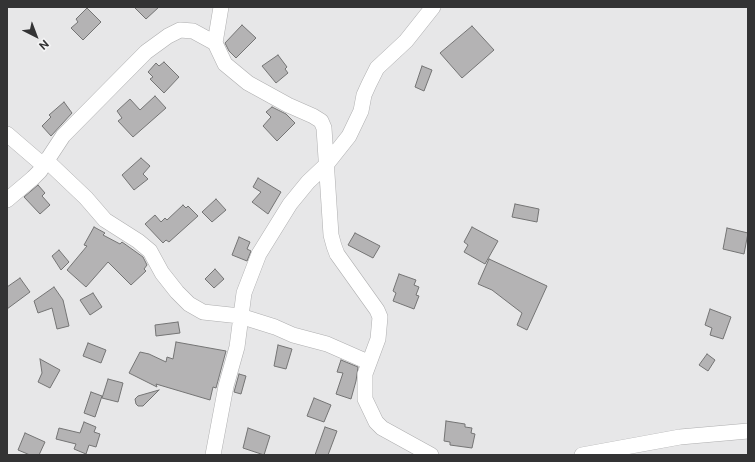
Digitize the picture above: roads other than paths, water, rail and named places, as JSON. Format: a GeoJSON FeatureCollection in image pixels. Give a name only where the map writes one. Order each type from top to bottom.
{"type":"FeatureCollection","features":[{"type":"Feature","properties":{"kind":"street"},"geometry":{"type":"LineString","coordinates":[[221,7],[215,43],[225,64],[248,83],[321,121],[325,135],[331,235],[337,254],[377,310],[380,317],[378,339],[368,362],[365,374],[365,399],[376,422],[387,431],[431,455]]}},
{"type":"Feature","properties":{"kind":"street"},"geometry":{"type":"LineString","coordinates":[[213,455],[226,386],[238,347],[240,316],[244,293],[259,254],[290,204],[308,182],[326,165],[354,126],[361,111],[364,95],[377,68],[406,41],[433,7]]}},
{"type":"Feature","properties":{"kind":"street"},"geometry":{"type":"LineString","coordinates":[[7,200],[33,178],[63,136],[76,121],[146,52],[168,36],[180,30],[194,32],[215,43]]}},
{"type":"Feature","properties":{"kind":"street"},"geometry":{"type":"LineString","coordinates":[[7,134],[45,163],[86,198],[105,220],[138,241],[150,251],[162,273],[188,304],[203,312],[240,316],[293,335],[327,344],[368,362]]}},
{"type":"Feature","properties":{"kind":"street"},"geometry":{"type":"LineString","coordinates":[[582,455],[680,437],[748,430]]}}]}
